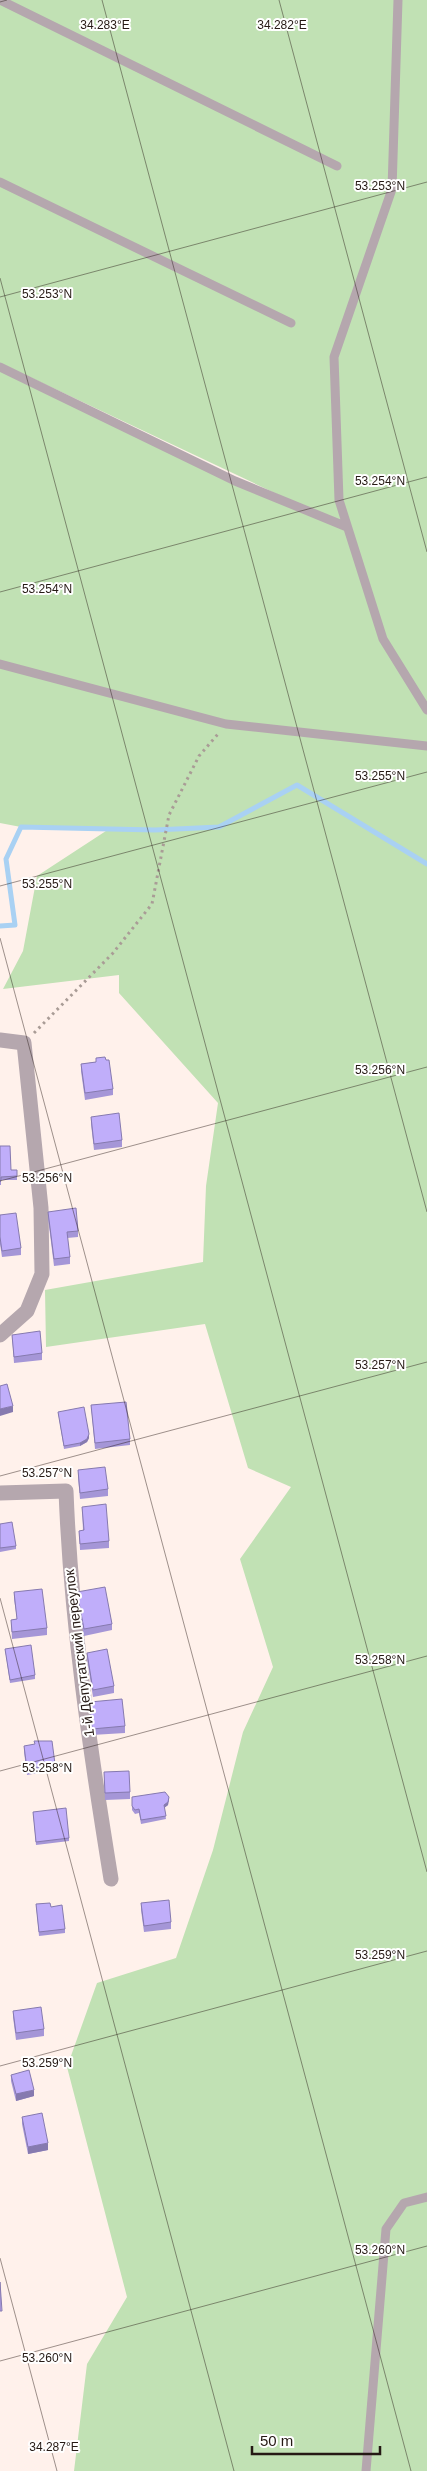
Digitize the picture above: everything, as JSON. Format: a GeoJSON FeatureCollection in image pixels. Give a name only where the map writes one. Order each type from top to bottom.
{"type":"FeatureCollection","features":[{"type":"Feature","properties":{"kind":"street"},"geometry":{"type":"LineString","coordinates":[[0,1040],[24,1043],[41,1208],[42,1274],[27,1311],[0,1335]]}},
{"type":"Feature","properties":{"kind":"street","name":"1-й Депутатский переулок"},"geometry":{"type":"LineString","coordinates":[[0,1493],[66,1491],[69,1567],[75,1638],[111,1878]]}},
{"type":"Feature","properties":{"kind":"lane"},"geometry":{"type":"LineString","coordinates":[[0,0],[337,166]]}},
{"type":"Feature","properties":{"kind":"lane"},"geometry":{"type":"LineString","coordinates":[[398,0],[392,189],[334,357],[338,500],[384,639],[427,710]]}},
{"type":"Feature","properties":{"kind":"lane"},"geometry":{"type":"LineString","coordinates":[[0,182],[291,323]]}},
{"type":"Feature","properties":{"kind":"lane"},"geometry":{"type":"LineString","coordinates":[[0,368],[236,481],[348,527]]}},
{"type":"Feature","properties":{"kind":"lane"},"geometry":{"type":"LineString","coordinates":[[0,664],[226,724],[427,746]]}},
{"type":"Feature","properties":{"kind":"lane"},"geometry":{"type":"LineString","coordinates":[[366,2471],[386,2228],[404,2203],[427,2197]]}},
{"type":"Feature","properties":{"kind":"path"},"geometry":{"type":"LineString","coordinates":[[24,1043],[114,953],[152,904],[169,818],[199,756],[226,724]]}},
{"type":"Feature","properties":{"kind":"green space"},"geometry":{"type":"Polygon","coordinates":[[[0,0],[427,0],[427,2471],[74,2471],[87,2364],[127,2297],[67,2067],[97,1983],[176,1958],[213,1850],[243,1732],[273,1667],[240,1559],[291,1487],[248,1468],[205,1324],[46,1347],[45,1290],[203,1262],[206,1186],[218,1103],[119,993],[119,975],[3,989],[23,951],[37,876],[109,829],[21,827],[0,823],[0,367],[235,481],[334,521],[0,363],[0,0]]]}},
{"type":"Feature","properties":{"kind":"building"},"geometry":{"type":"Polygon","coordinates":[[[105,1057],[106,1060],[109,1060],[113,1089],[85,1093],[81,1064],[96,1062],[96,1058],[105,1057]]]}},
{"type":"Feature","properties":{"kind":"building"},"geometry":{"type":"Polygon","coordinates":[[[119,1113],[122,1140],[94,1144],[91,1117],[119,1113]]]}},
{"type":"Feature","properties":{"kind":"building"},"geometry":{"type":"Polygon","coordinates":[[[0,1146],[10,1146],[11,1170],[17,1170],[17,1176],[1,1177],[1,1181],[0,1181],[0,1146]]]}},
{"type":"Feature","properties":{"kind":"building"},"geometry":{"type":"Polygon","coordinates":[[[76,1208],[78,1231],[67,1232],[70,1257],[54,1259],[48,1212],[76,1208]]]}},
{"type":"Feature","properties":{"kind":"building"},"geometry":{"type":"Polygon","coordinates":[[[16,1213],[21,1248],[2,1251],[0,1215],[16,1213]]]}},
{"type":"Feature","properties":{"kind":"building"},"geometry":{"type":"Polygon","coordinates":[[[40,1331],[42,1353],[14,1357],[12,1335],[40,1331]]]}},
{"type":"Feature","properties":{"kind":"building"},"geometry":{"type":"Polygon","coordinates":[[[7,1384],[13,1406],[0,1409],[0,1386],[7,1384]]]}},
{"type":"Feature","properties":{"kind":"building"},"geometry":{"type":"Polygon","coordinates":[[[126,1402],[130,1439],[95,1443],[91,1405],[126,1402]]]}},
{"type":"Feature","properties":{"kind":"building"},"geometry":{"type":"Polygon","coordinates":[[[84,1407],[89,1434],[87,1439],[80,1443],[64,1446],[58,1412],[84,1407]]]}},
{"type":"Feature","properties":{"kind":"building"},"geometry":{"type":"Polygon","coordinates":[[[105,1467],[108,1489],[80,1493],[78,1470],[105,1467]]]}},
{"type":"Feature","properties":{"kind":"building"},"geometry":{"type":"Polygon","coordinates":[[[106,1504],[109,1541],[80,1544],[79,1531],[84,1530],[82,1507],[106,1504]]]}},
{"type":"Feature","properties":{"kind":"building"},"geometry":{"type":"Polygon","coordinates":[[[12,1522],[16,1546],[0,1548],[0,1524],[12,1522]]]}},
{"type":"Feature","properties":{"kind":"building"},"geometry":{"type":"Polygon","coordinates":[[[105,1587],[112,1624],[84,1629],[77,1592],[105,1587]]]}},
{"type":"Feature","properties":{"kind":"building"},"geometry":{"type":"Polygon","coordinates":[[[42,1589],[47,1628],[12,1632],[11,1620],[17,1619],[14,1592],[42,1589]]]}},
{"type":"Feature","properties":{"kind":"building"},"geometry":{"type":"Polygon","coordinates":[[[31,1645],[35,1675],[10,1680],[5,1649],[31,1645]]]}},
{"type":"Feature","properties":{"kind":"building"},"geometry":{"type":"Polygon","coordinates":[[[107,1649],[114,1686],[93,1690],[87,1653],[107,1649]]]}},
{"type":"Feature","properties":{"kind":"building"},"geometry":{"type":"Polygon","coordinates":[[[122,1699],[125,1726],[92,1729],[90,1702],[122,1699]]]}},
{"type":"Feature","properties":{"kind":"building"},"geometry":{"type":"Polygon","coordinates":[[[34,1741],[52,1741],[55,1764],[27,1769],[24,1746],[35,1744],[34,1741]]]}},
{"type":"Feature","properties":{"kind":"building"},"geometry":{"type":"Polygon","coordinates":[[[129,1771],[130,1792],[105,1793],[104,1772],[129,1771]]]}},
{"type":"Feature","properties":{"kind":"building"},"geometry":{"type":"Polygon","coordinates":[[[165,1792],[169,1797],[168,1802],[164,1805],[166,1816],[141,1820],[139,1809],[135,1810],[132,1806],[132,1797],[165,1792]]]}},
{"type":"Feature","properties":{"kind":"building"},"geometry":{"type":"Polygon","coordinates":[[[66,1808],[69,1838],[36,1842],[33,1812],[66,1808]]]}},
{"type":"Feature","properties":{"kind":"building"},"geometry":{"type":"Polygon","coordinates":[[[169,1900],[171,1922],[144,1926],[141,1903],[169,1900]]]}},
{"type":"Feature","properties":{"kind":"building"},"geometry":{"type":"Polygon","coordinates":[[[50,1903],[51,1907],[62,1905],[65,1929],[39,1932],[36,1904],[50,1903]]]}},
{"type":"Feature","properties":{"kind":"building"},"geometry":{"type":"Polygon","coordinates":[[[41,2007],[44,2029],[16,2033],[13,2011],[41,2007]]]}},
{"type":"Feature","properties":{"kind":"building"},"geometry":{"type":"Polygon","coordinates":[[[29,2070],[34,2090],[16,2094],[11,2075],[29,2070]]]}},
{"type":"Feature","properties":{"kind":"building"},"geometry":{"type":"Polygon","coordinates":[[[42,2113],[48,2143],[28,2147],[22,2117],[42,2113]]]}},
{"type":"Feature","properties":{"kind":"building"},"geometry":{"type":"Polygon","coordinates":[[[0,2282],[2,2311],[0,2311],[0,2282]]]}},
{"type":"Feature","properties":{"kind":"waterway"},"geometry":{"type":"LineString","coordinates":[[0,926],[15,925],[6,859],[21,827],[155,830],[219,827],[297,785],[427,864]]}}]}
